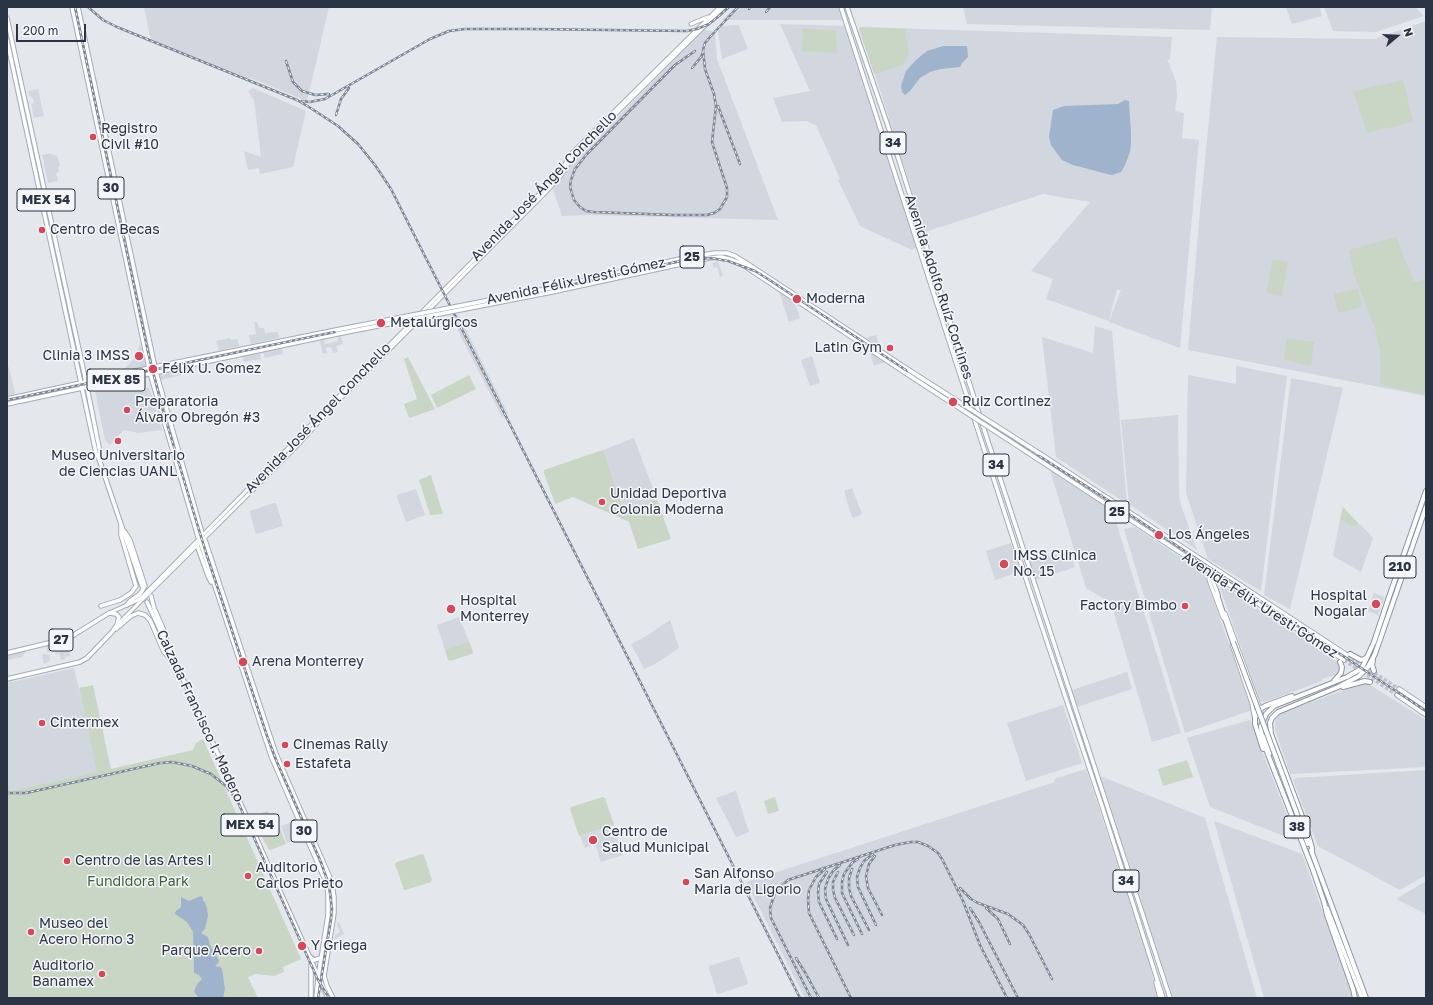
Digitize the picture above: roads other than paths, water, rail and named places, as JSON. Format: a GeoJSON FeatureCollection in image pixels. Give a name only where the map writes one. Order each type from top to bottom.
{"type":"FeatureCollection","features":[{"type":"Feature","properties":{"kind":"highway","name":"210"},"geometry":{"type":"LineString","coordinates":[[1268,754],[1262,739],[1261,730],[1266,714],[1274,706],[1348,677],[1359,670],[1368,657],[1426,491]]}},
{"type":"Feature","properties":{"kind":"highway","name":"210"},"geometry":{"type":"LineString","coordinates":[[1271,734],[1270,723],[1272,718],[1278,712],[1338,687],[1362,673],[1368,667],[1375,654],[1426,507]]}},
{"type":"Feature","properties":{"kind":"highway"},"geometry":{"type":"LineString","coordinates":[[1217,593],[1233,642],[1312,853]]}},
{"type":"Feature","properties":{"kind":"highway"},"geometry":{"type":"LineString","coordinates":[[1348,654],[1361,660],[1368,657]]}},
{"type":"Feature","properties":{"kind":"highway"},"geometry":{"type":"LineString","coordinates":[[1374,671],[1372,665],[1375,654]]}},
{"type":"Feature","properties":{"kind":"highway"},"geometry":{"type":"LineString","coordinates":[[1330,683],[1341,673],[1342,661]]}},
{"type":"Feature","properties":{"kind":"highway"},"geometry":{"type":"LineString","coordinates":[[1338,687],[1370,682]]}},
{"type":"Feature","properties":{"kind":"highway"},"geometry":{"type":"LineString","coordinates":[[1268,754],[1260,742],[1255,724],[1254,716],[1256,711],[1260,708],[1292,696],[1302,695]]}},
{"type":"Feature","properties":{"kind":"highway"},"geometry":{"type":"LineString","coordinates":[[1273,765],[1265,736],[1268,734],[1271,734],[1308,833],[1312,853]]}},
{"type":"Feature","properties":{"kind":"highway","name":"38"},"geometry":{"type":"LineString","coordinates":[[1268,754],[1297,827],[1324,902]]}},
{"type":"Feature","properties":{"kind":"highway","name":"38"},"geometry":{"type":"LineString","coordinates":[[1312,853],[1365,997]]}},
{"type":"Feature","properties":{"kind":"highway"},"geometry":{"type":"LineString","coordinates":[[1324,902],[1326,913],[1355,998]]}},
{"type":"Feature","properties":{"kind":"main road","name":"30"},"geometry":{"type":"LineString","coordinates":[[72,7],[150,373],[198,537]]}},
{"type":"Feature","properties":{"kind":"main road","name":"30"},"geometry":{"type":"LineString","coordinates":[[78,7],[154,367],[204,536],[276,754],[331,880],[334,897],[334,909],[324,976],[333,998]]}},
{"type":"Feature","properties":{"kind":"main road","name":"Avenida José Ángel Conchello"},"geometry":{"type":"LineString","coordinates":[[117,626],[142,599],[199,545],[204,536],[264,472],[557,176],[574,152],[720,7]]}},
{"type":"Feature","properties":{"kind":"main road","name":"Avenida José Ángel Conchello"},"geometry":{"type":"LineString","coordinates":[[109,613],[142,597],[269,474],[335,404],[548,190],[560,177],[576,153],[724,7]]}},
{"type":"Feature","properties":{"kind":"main road","name":"Avenida Adolfo Ruíz Cortines"},"geometry":{"type":"LineString","coordinates":[[841,7],[1087,765],[1102,806],[1162,998]]}},
{"type":"Feature","properties":{"kind":"main road","name":"Avenida Adolfo Ruíz Cortines"},"geometry":{"type":"LineString","coordinates":[[847,7],[900,164],[987,438],[1170,998]]}},
{"type":"Feature","properties":{"kind":"main road"},"geometry":{"type":"LineString","coordinates":[[692,24],[711,16]]}},
{"type":"Feature","properties":{"kind":"main road","name":"MEX 54"},"geometry":{"type":"LineString","coordinates":[[7,18],[84,385],[96,453],[122,524],[142,586]]}},
{"type":"Feature","properties":{"kind":"main road","name":"MEX 54"},"geometry":{"type":"LineString","coordinates":[[7,40],[84,385]]}},
{"type":"Feature","properties":{"kind":"main road","name":"Avenida Félix Uresti Gómez"},"geometry":{"type":"LineString","coordinates":[[7,399],[156,372],[337,332],[709,258],[725,258],[740,263],[908,372],[1342,661]]}},
{"type":"Feature","properties":{"kind":"main road","name":"Avenida Félix Uresti Gómez"},"geometry":{"type":"LineString","coordinates":[[7,404],[51,395],[149,368],[309,338]]}},
{"type":"Feature","properties":{"kind":"main road","name":"Avenida Félix Uresti Gómez"},"geometry":{"type":"LineString","coordinates":[[908,372],[1039,453],[1348,654]]}},
{"type":"Feature","properties":{"kind":"main road"},"geometry":{"type":"LineString","coordinates":[[987,438],[988,433],[994,431]]}},
{"type":"Feature","properties":{"kind":"main road"},"geometry":{"type":"LineString","coordinates":[[264,472],[269,474]]}},
{"type":"Feature","properties":{"kind":"main road"},"geometry":{"type":"LineString","coordinates":[[1121,515],[1125,509]]}},
{"type":"Feature","properties":{"kind":"main road"},"geometry":{"type":"LineString","coordinates":[[101,606],[120,600],[131,593],[136,586],[120,530],[122,524]]}},
{"type":"Feature","properties":{"kind":"main road"},"geometry":{"type":"LineString","coordinates":[[123,529],[130,540],[145,586],[140,594],[127,605]]}},
{"type":"Feature","properties":{"kind":"main road","name":"30"},"geometry":{"type":"LineString","coordinates":[[199,545],[271,756],[325,880],[328,893],[328,915],[318,978]]}},
{"type":"Feature","properties":{"kind":"main road"},"geometry":{"type":"LineString","coordinates":[[1205,562],[1260,708]]}},
{"type":"Feature","properties":{"kind":"main road"},"geometry":{"type":"LineString","coordinates":[[1208,571],[1209,580],[1252,704],[1254,716]]}},
{"type":"Feature","properties":{"kind":"main road"},"geometry":{"type":"LineString","coordinates":[[1213,583],[1214,579],[1218,577]]}},
{"type":"Feature","properties":{"kind":"main road"},"geometry":{"type":"LineString","coordinates":[[151,596],[154,608],[166,635],[166,643]]}},
{"type":"Feature","properties":{"kind":"main road","name":"Calzada Francisco I. Madero"},"geometry":{"type":"LineString","coordinates":[[147,602],[226,771],[318,978]]}},
{"type":"Feature","properties":{"kind":"main road"},"geometry":{"type":"LineString","coordinates":[[109,613],[118,616],[119,620],[117,626]]}},
{"type":"Feature","properties":{"kind":"main road","name":"27"},"geometry":{"type":"LineString","coordinates":[[7,653],[69,638],[109,613]]}},
{"type":"Feature","properties":{"kind":"main road"},"geometry":{"type":"LineString","coordinates":[[112,632],[131,616],[138,613],[142,614],[150,620],[167,656],[177,666]]}},
{"type":"Feature","properties":{"kind":"main road"},"geometry":{"type":"LineString","coordinates":[[223,613],[231,617]]}},
{"type":"Feature","properties":{"kind":"main road","name":"27"},"geometry":{"type":"LineString","coordinates":[[7,679],[80,662],[87,658],[117,626]]}},
{"type":"Feature","properties":{"kind":"main road"},"geometry":{"type":"LineString","coordinates":[[1399,689],[1426,707]]}},
{"type":"Feature","properties":{"kind":"main road"},"geometry":{"type":"LineString","coordinates":[[1397,695],[1426,715]]}},
{"type":"Feature","properties":{"kind":"main road"},"geometry":{"type":"LineString","coordinates":[[1258,703],[1271,704]]}},
{"type":"Feature","properties":{"kind":"main road"},"geometry":{"type":"LineString","coordinates":[[292,804],[304,817]]}},
{"type":"Feature","properties":{"kind":"main road","name":"38"},"geometry":{"type":"LineString","coordinates":[[1324,902],[1350,968],[1365,997]]}},
{"type":"Feature","properties":{"kind":"main road"},"geometry":{"type":"LineString","coordinates":[[328,915],[334,909]]}},
{"type":"Feature","properties":{"kind":"main road"},"geometry":{"type":"LineString","coordinates":[[308,955],[314,960],[321,958]]}},
{"type":"Feature","properties":{"kind":"main road","name":"Calzada Francisco I. Madero"},"geometry":{"type":"LineString","coordinates":[[311,962],[311,998]]}},
{"type":"Feature","properties":{"kind":"main road"},"geometry":{"type":"LineString","coordinates":[[316,998],[318,978]]}},
{"type":"Feature","properties":{"kind":"main road","name":"MEX 54"},"geometry":{"type":"LineString","coordinates":[[318,978],[328,998]]}},
{"type":"Feature","properties":{"kind":"water"},"geometry":{"type":"Polygon","coordinates":[[[943,46],[967,46],[968,57],[960,67],[930,72],[920,78],[905,95],[902,92],[901,86],[906,71],[927,51],[943,46]]]}},
{"type":"Feature","properties":{"kind":"water"},"geometry":{"type":"Polygon","coordinates":[[[1125,100],[1129,101],[1131,144],[1130,152],[1121,172],[1112,175],[1107,174],[1073,165],[1062,160],[1051,145],[1049,137],[1053,110],[1064,106],[1118,104],[1125,100]]]}},
{"type":"Feature","properties":{"kind":"water"},"geometry":{"type":"Polygon","coordinates":[[[201,896],[205,902],[208,916],[205,929],[201,933],[208,937],[210,945],[219,960],[215,966],[222,969],[225,989],[223,998],[199,998],[194,992],[197,984],[202,979],[199,975],[194,973],[193,932],[187,922],[175,914],[175,912],[181,907],[181,897],[189,901],[201,896]]]}},
{"type":"Feature","properties":{"kind":"tunnel"},"geometry":{"type":"LineString","coordinates":[[1347,655],[1399,689]]}},
{"type":"Feature","properties":{"kind":"tunnel"},"geometry":{"type":"LineString","coordinates":[[1344,660],[1397,695]]}},
{"type":"Feature","properties":{"kind":"railway"},"geometry":{"type":"LineString","coordinates":[[75,7],[148,352],[163,411],[206,553],[267,736],[321,862],[329,886],[332,909],[331,920],[318,998]]}},
{"type":"Feature","properties":{"kind":"railway"},"geometry":{"type":"LineString","coordinates":[[88,7],[103,20],[117,27],[297,100],[338,126],[358,144],[375,165],[391,189],[800,998]]}},
{"type":"Feature","properties":{"kind":"railway"},"geometry":{"type":"LineString","coordinates":[[302,101],[310,102],[325,99],[430,39],[449,31],[465,29],[687,31],[709,24],[729,7]]}},
{"type":"Feature","properties":{"kind":"railway"},"geometry":{"type":"LineString","coordinates":[[695,51],[675,65],[587,154],[575,169],[570,187],[574,200],[580,207],[586,211],[594,212],[673,215],[707,215],[720,209],[727,197],[727,188],[712,142],[716,106],[714,94],[705,69],[703,50],[705,43],[738,7]]}},
{"type":"Feature","properties":{"kind":"railway"},"geometry":{"type":"LineString","coordinates":[[766,12],[770,7]]}},
{"type":"Feature","properties":{"kind":"railway"},"geometry":{"type":"LineString","coordinates":[[692,68],[703,52]]}},
{"type":"Feature","properties":{"kind":"railway"},"geometry":{"type":"LineString","coordinates":[[286,61],[293,82],[302,91],[315,95],[329,94]]}},
{"type":"Feature","properties":{"kind":"railway"},"geometry":{"type":"LineString","coordinates":[[336,115],[341,99],[349,88]]}},
{"type":"Feature","properties":{"kind":"railway"},"geometry":{"type":"LineString","coordinates":[[718,106],[740,164]]}},
{"type":"Feature","properties":{"kind":"railway"},"geometry":{"type":"LineString","coordinates":[[7,400],[315,336],[537,292],[685,260],[711,258],[728,261],[755,271],[768,279],[933,388],[1108,500],[1426,711]]}},
{"type":"Feature","properties":{"kind":"railway"},"geometry":{"type":"LineString","coordinates":[[7,793],[26,793],[160,763],[172,762],[192,766],[211,774],[226,786],[238,802],[318,980],[329,998]]}},
{"type":"Feature","properties":{"kind":"railway"},"geometry":{"type":"LineString","coordinates":[[811,998],[771,918],[770,908],[775,893],[788,880],[895,845],[911,842],[918,842],[928,846],[938,853],[942,859],[963,901],[980,945],[1007,998]]}},
{"type":"Feature","properties":{"kind":"railway"},"geometry":{"type":"LineString","coordinates":[[873,854],[864,861],[857,877],[858,887],[876,925]]}},
{"type":"Feature","properties":{"kind":"railway"},"geometry":{"type":"LineString","coordinates":[[875,856],[869,864],[866,876],[868,888],[882,915]]}},
{"type":"Feature","properties":{"kind":"railway"},"geometry":{"type":"LineString","coordinates":[[858,859],[852,863],[844,874],[842,893],[862,934]]}},
{"type":"Feature","properties":{"kind":"railway"},"geometry":{"type":"LineString","coordinates":[[840,865],[833,871],[828,879],[825,889],[826,899],[848,945]]}},
{"type":"Feature","properties":{"kind":"railway"},"geometry":{"type":"LineString","coordinates":[[825,869],[816,877],[809,890],[809,913],[851,998]]}},
{"type":"Feature","properties":{"kind":"railway"},"geometry":{"type":"LineString","coordinates":[[852,869],[849,878],[851,896],[869,930]]}},
{"type":"Feature","properties":{"kind":"railway"},"geometry":{"type":"LineString","coordinates":[[827,872],[819,884],[819,902],[837,939]]}},
{"type":"Feature","properties":{"kind":"railway"},"geometry":{"type":"LineString","coordinates":[[838,872],[833,882],[835,898],[854,935]]}},
{"type":"Feature","properties":{"kind":"railway"},"geometry":{"type":"LineString","coordinates":[[960,888],[971,899],[1008,914],[1023,925],[1052,979]]}},
{"type":"Feature","properties":{"kind":"railway"},"geometry":{"type":"LineString","coordinates":[[970,908],[979,922],[1018,998]]}},
{"type":"Feature","properties":{"kind":"railway"},"geometry":{"type":"LineString","coordinates":[[986,908],[998,919],[1010,944]]}},
{"type":"Feature","properties":{"kind":"railway"},"geometry":{"type":"LineString","coordinates":[[796,958],[819,998]]}},
{"type":"Feature","properties":{"kind":"place","name":"Registro Civil #10"},"geometry":{"type":"Point","coordinates":[93,137]}},
{"type":"Feature","properties":{"kind":"place","name":"Centro de Becas"},"geometry":{"type":"Point","coordinates":[42,230]}},
{"type":"Feature","properties":{"kind":"place","name":"Moderna"},"geometry":{"type":"Point","coordinates":[797,299]}},
{"type":"Feature","properties":{"kind":"place","name":"Metalúrgicos"},"geometry":{"type":"Point","coordinates":[381,323]}},
{"type":"Feature","properties":{"kind":"place","name":"Latin Gym"},"geometry":{"type":"Point","coordinates":[890,348]}},
{"type":"Feature","properties":{"kind":"place","name":"Clinia 3 IMSS"},"geometry":{"type":"Point","coordinates":[139,356]}},
{"type":"Feature","properties":{"kind":"place","name":"Félix U. Gomez"},"geometry":{"type":"Point","coordinates":[153,369]}},
{"type":"Feature","properties":{"kind":"place","name":"Ruiz Cortinez"},"geometry":{"type":"Point","coordinates":[953,402]}},
{"type":"Feature","properties":{"kind":"place","name":"Preparatoria Álvaro Obregón #3"},"geometry":{"type":"Point","coordinates":[127,410]}},
{"type":"Feature","properties":{"kind":"place","name":"Museo Universitario de Ciencias UANL"},"geometry":{"type":"Point","coordinates":[118,441]}},
{"type":"Feature","properties":{"kind":"place","name":"Unidad Deportiva Colonia Moderna"},"geometry":{"type":"Point","coordinates":[602,502]}},
{"type":"Feature","properties":{"kind":"place","name":"Los Ángeles"},"geometry":{"type":"Point","coordinates":[1159,535]}},
{"type":"Feature","properties":{"kind":"place","name":"IMSS Clinica No. 15"},"geometry":{"type":"Point","coordinates":[1004,564]}},
{"type":"Feature","properties":{"kind":"place","name":"Hospital Nogalar"},"geometry":{"type":"Point","coordinates":[1376,604]}},
{"type":"Feature","properties":{"kind":"place","name":"Factory Bimbo"},"geometry":{"type":"Point","coordinates":[1185,606]}},
{"type":"Feature","properties":{"kind":"place","name":"Hospital Monterrey"},"geometry":{"type":"Point","coordinates":[451,609]}},
{"type":"Feature","properties":{"kind":"place","name":"Arena Monterrey"},"geometry":{"type":"Point","coordinates":[243,662]}},
{"type":"Feature","properties":{"kind":"place","name":"Cintermex"},"geometry":{"type":"Point","coordinates":[42,723]}},
{"type":"Feature","properties":{"kind":"place","name":"Cinemas Rally"},"geometry":{"type":"Point","coordinates":[285,745]}},
{"type":"Feature","properties":{"kind":"place","name":"Estafeta"},"geometry":{"type":"Point","coordinates":[287,764]}},
{"type":"Feature","properties":{"kind":"place","name":"Centro de Salud Municipal"},"geometry":{"type":"Point","coordinates":[593,840]}},
{"type":"Feature","properties":{"kind":"place","name":"Centro de las Artes I"},"geometry":{"type":"Point","coordinates":[67,861]}},
{"type":"Feature","properties":{"kind":"place","name":"Auditorio Carlos Prieto"},"geometry":{"type":"Point","coordinates":[248,876]}},
{"type":"Feature","properties":{"kind":"place","name":"San Alfonso Maria de Ligorio"},"geometry":{"type":"Point","coordinates":[686,882]}},
{"type":"Feature","properties":{"kind":"place","name":"Museo del Acero Horno 3"},"geometry":{"type":"Point","coordinates":[31,932]}},
{"type":"Feature","properties":{"kind":"place","name":"Y Griega"},"geometry":{"type":"Point","coordinates":[302,946]}},
{"type":"Feature","properties":{"kind":"place","name":"Parque Acero"},"geometry":{"type":"Point","coordinates":[259,951]}},
{"type":"Feature","properties":{"kind":"place","name":"Auditorio Banamex"},"geometry":{"type":"Point","coordinates":[102,974]}},
{"type":"Feature","properties":{"kind":"park label","name":"Fundidora Park"},"geometry":{"type":"Point","coordinates":[138,882]}}]}
